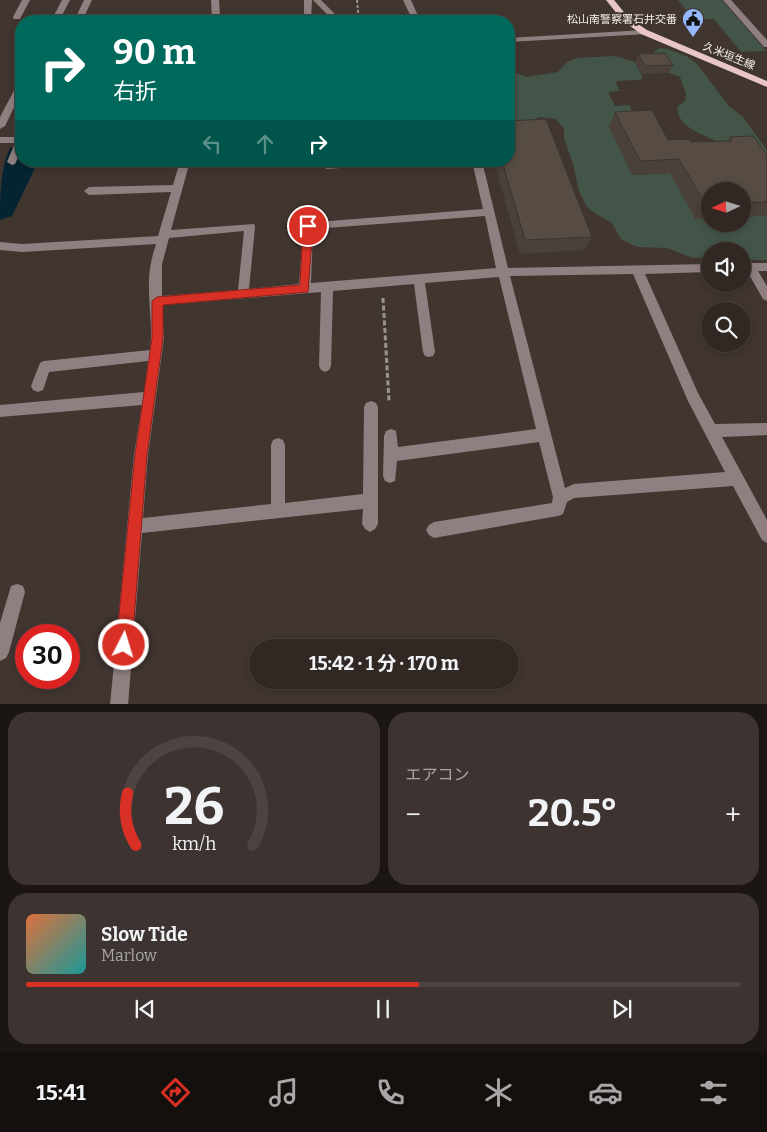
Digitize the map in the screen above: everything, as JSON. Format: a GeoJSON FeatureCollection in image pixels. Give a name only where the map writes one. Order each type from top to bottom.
{"type":"FeatureCollection","features":[{"type":"Feature","properties":{"kind":"main road","name":"久米垣生線"},"geometry":{"type":"LineString","coordinates":[[610,0],[625,19],[644,32],[767,84]]}},
{"type":"Feature","properties":{"kind":"street"},"geometry":{"type":"LineString","coordinates":[[18,15],[26,0]]}},
{"type":"Feature","properties":{"kind":"street"},"geometry":{"type":"LineString","coordinates":[[58,15],[66,0]]}},
{"type":"Feature","properties":{"kind":"street"},"geometry":{"type":"LineString","coordinates":[[81,15],[88,0]]}},
{"type":"Feature","properties":{"kind":"street"},"geometry":{"type":"LineString","coordinates":[[215,0],[216,15]]}},
{"type":"Feature","properties":{"kind":"street"},"geometry":{"type":"LineString","coordinates":[[307,15],[308,0]]}},
{"type":"Feature","properties":{"kind":"street"},"geometry":{"type":"LineString","coordinates":[[317,0],[319,6],[326,9],[332,15]]}},
{"type":"Feature","properties":{"kind":"street"},"geometry":{"type":"LineString","coordinates":[[408,0],[414,15]]}},
{"type":"Feature","properties":{"kind":"street"},"geometry":{"type":"LineString","coordinates":[[727,0],[767,44]]}},
{"type":"Feature","properties":{"kind":"street"},"geometry":{"type":"LineString","coordinates":[[515,40],[644,32]]}},
{"type":"Feature","properties":{"kind":"street"},"geometry":{"type":"LineString","coordinates":[[0,126],[15,97]]}},
{"type":"Feature","properties":{"kind":"street"},"geometry":{"type":"LineString","coordinates":[[0,140],[15,140]]}},
{"type":"Feature","properties":{"kind":"street"},"geometry":{"type":"LineString","coordinates":[[12,162],[15,155]]}},
{"type":"Feature","properties":{"kind":"street"},"geometry":{"type":"LineString","coordinates":[[119,704],[148,398],[158,338],[156,264],[183,167]]}},
{"type":"Feature","properties":{"kind":"street"},"geometry":{"type":"LineString","coordinates":[[434,530],[558,509],[560,497],[478,167]]}},
{"type":"Feature","properties":{"kind":"street"},"geometry":{"type":"LineString","coordinates":[[89,191],[178,188]]}},
{"type":"Feature","properties":{"kind":"street"},"geometry":{"type":"LineString","coordinates":[[305,289],[308,226],[489,212]]}},
{"type":"Feature","properties":{"kind":"street"},"geometry":{"type":"LineString","coordinates":[[0,246],[22,248],[250,228],[243,294]]}},
{"type":"Feature","properties":{"kind":"street"},"geometry":{"type":"LineString","coordinates":[[751,267],[767,266]]}},
{"type":"Feature","properties":{"kind":"street"},"geometry":{"type":"LineString","coordinates":[[157,301],[503,272],[701,268]]}},
{"type":"Feature","properties":{"kind":"street"},"geometry":{"type":"LineString","coordinates":[[637,269],[693,397],[765,529]]}},
{"type":"Feature","properties":{"kind":"street"},"geometry":{"type":"LineString","coordinates":[[751,274],[767,296]]}},
{"type":"Feature","properties":{"kind":"street"},"geometry":{"type":"LineString","coordinates":[[419,279],[429,352]]}},
{"type":"Feature","properties":{"kind":"street"},"geometry":{"type":"LineString","coordinates":[[325,366],[327,287]]}},
{"type":"Feature","properties":{"kind":"street"},"geometry":{"type":"LineString","coordinates":[[38,386],[44,367],[155,355]]}},
{"type":"Feature","properties":{"kind":"street"},"geometry":{"type":"LineString","coordinates":[[0,411],[148,398]]}},
{"type":"Feature","properties":{"kind":"street"},"geometry":{"type":"LineString","coordinates":[[370,524],[371,407]]}},
{"type":"Feature","properties":{"kind":"street"},"geometry":{"type":"LineString","coordinates":[[711,431],[767,429]]}},
{"type":"Feature","properties":{"kind":"street"},"geometry":{"type":"LineString","coordinates":[[391,455],[544,435]]}},
{"type":"Feature","properties":{"kind":"street"},"geometry":{"type":"LineString","coordinates":[[390,476],[391,436]]}},
{"type":"Feature","properties":{"kind":"street"},"geometry":{"type":"LineString","coordinates":[[278,445],[278,511]]}},
{"type":"Feature","properties":{"kind":"street"},"geometry":{"type":"LineString","coordinates":[[560,497],[574,491],[737,478]]}},
{"type":"Feature","properties":{"kind":"street"},"geometry":{"type":"LineString","coordinates":[[135,526],[370,501]]}},
{"type":"Feature","properties":{"kind":"street"},"geometry":{"type":"LineString","coordinates":[[0,652],[17,592]]}},
{"type":"Feature","properties":{"kind":"path"},"geometry":{"type":"LineString","coordinates":[[357,0],[358,15]]}},
{"type":"Feature","properties":{"kind":"path"},"geometry":{"type":"LineString","coordinates":[[382,282],[391,436]]}},
{"type":"Feature","properties":{"kind":"green space"},"geometry":{"type":"Polygon","coordinates":[[[678,0],[722,0],[766,51],[741,52],[714,19],[693,19],[678,0]]]}},
{"type":"Feature","properties":{"kind":"green space"},"geometry":{"type":"Polygon","coordinates":[[[660,48],[688,57],[697,64],[729,106],[743,117],[767,150],[767,188],[722,145],[682,122],[677,107],[685,101],[686,94],[680,77],[669,73],[654,55],[653,52],[660,48]]]}},
{"type":"Feature","properties":{"kind":"green space"},"geometry":{"type":"Polygon","coordinates":[[[615,56],[635,62],[643,78],[640,80],[615,81],[620,91],[608,92],[615,106],[629,105],[633,113],[632,175],[670,173],[701,208],[701,232],[751,232],[751,216],[767,215],[767,260],[751,260],[751,242],[701,242],[701,258],[693,258],[667,248],[637,247],[621,239],[612,223],[587,207],[579,191],[573,164],[564,138],[564,129],[556,119],[540,117],[525,123],[515,123],[515,72],[527,77],[558,72],[567,62],[578,58],[615,56]]]}},
{"type":"Feature","properties":{"kind":"building"},"geometry":{"type":"Polygon","coordinates":[[[665,53],[673,65],[645,66],[638,54],[665,53]]]}},
{"type":"Feature","properties":{"kind":"building"},"geometry":{"type":"Polygon","coordinates":[[[652,110],[668,140],[689,139],[691,142],[732,141],[730,137],[753,136],[767,155],[767,202],[751,203],[751,182],[701,182],[701,196],[679,159],[640,161],[615,112],[652,110]]]}},
{"type":"Feature","properties":{"kind":"building"},"geometry":{"type":"Polygon","coordinates":[[[546,119],[592,237],[525,240],[504,167],[515,167],[515,121],[546,119]]]}},
{"type":"Feature","properties":{"kind":"waterway"},"geometry":{"type":"LineString","coordinates":[[0,208],[19,167]]}},
{"type":"Feature","properties":{"kind":"place","name":"松山南警察署石井交番"},"geometry":{"type":"Point","coordinates":[693,38]}},
{"type":"Feature","properties":{"kind":"route"},"geometry":{"type":"LineString","coordinates":[[124,645],[141,455],[158,338],[157,301],[305,289],[308,226]]}}]}
